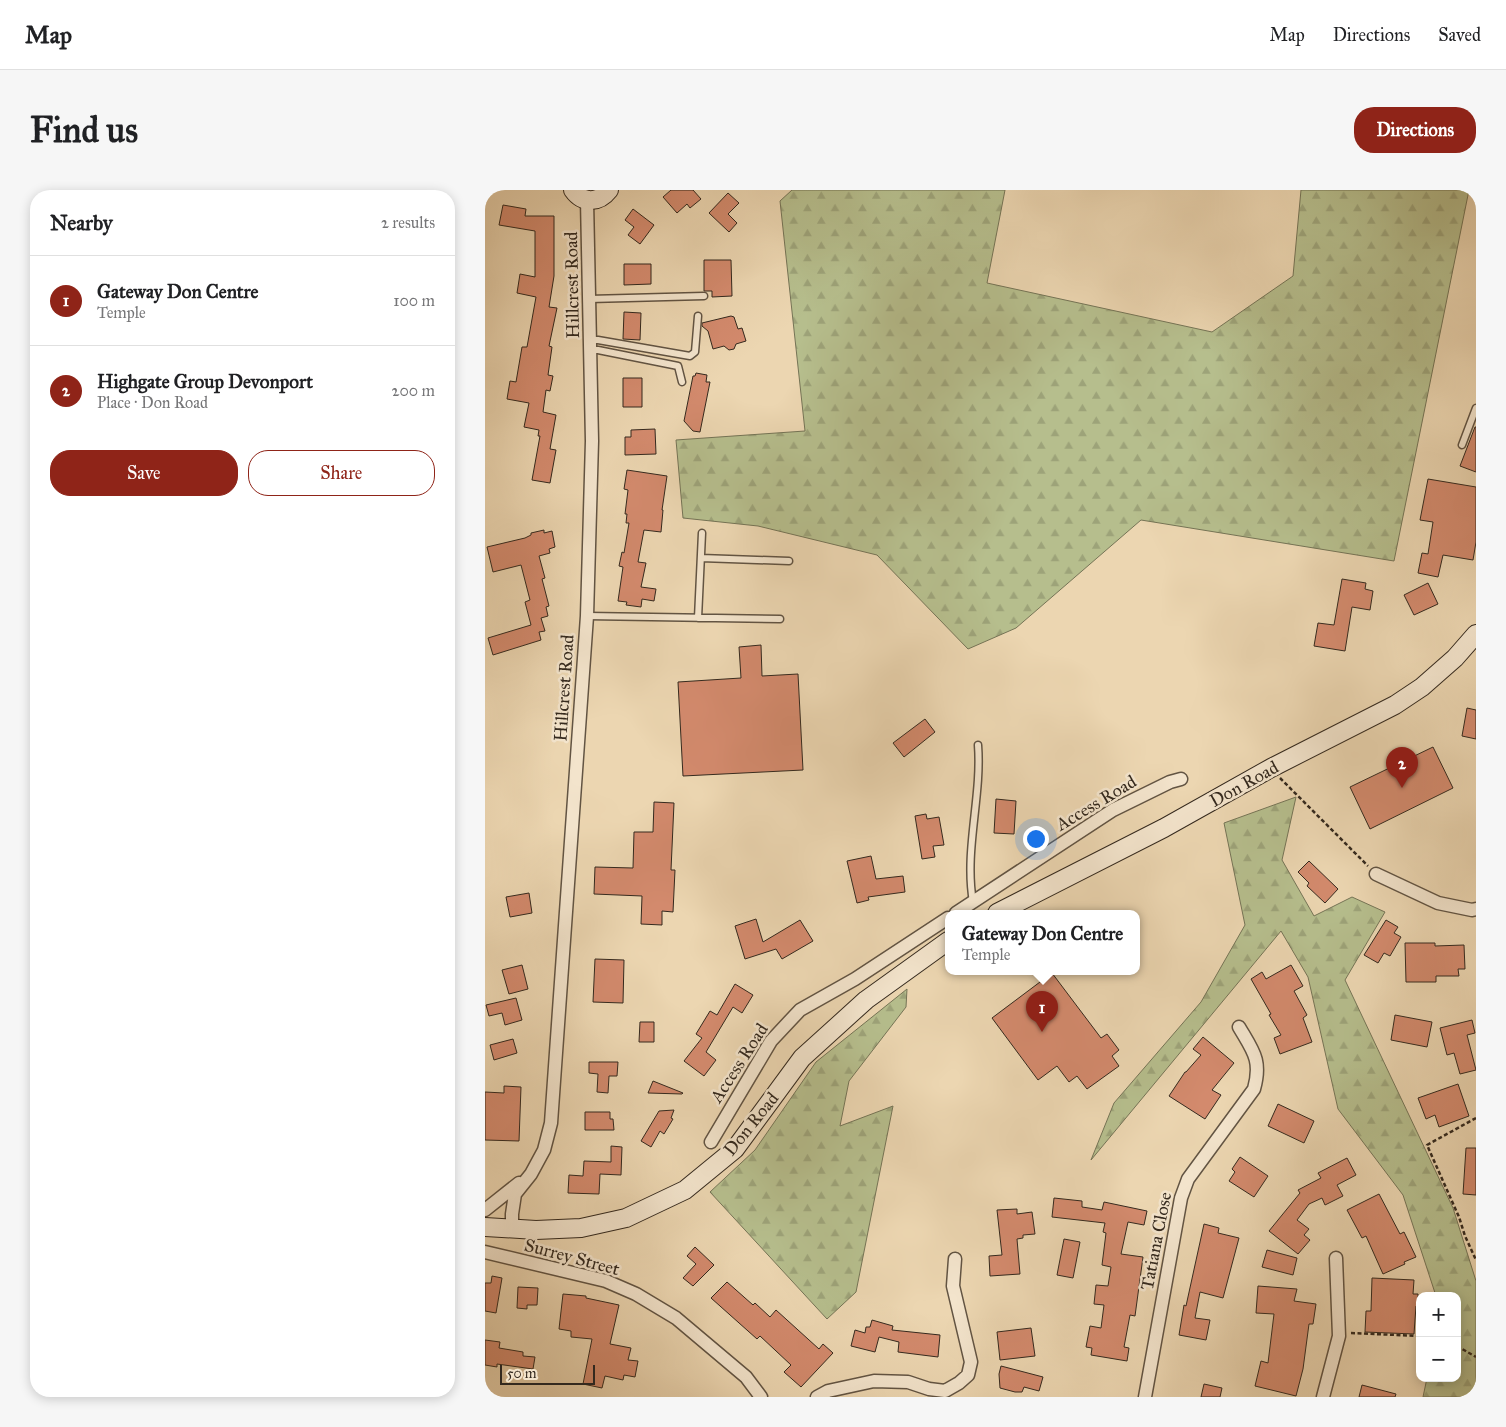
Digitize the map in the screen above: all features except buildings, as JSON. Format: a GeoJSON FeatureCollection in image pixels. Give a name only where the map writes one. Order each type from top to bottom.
{"type":"FeatureCollection","features":[{"type":"Feature","properties":{"kind":"main road"},"geometry":{"type":"LineString","coordinates":[[580,195],[599,199],[609,190]]}},
{"type":"Feature","properties":{"kind":"main road","name":"Don Road"},"geometry":{"type":"LineString","coordinates":[[1003,910],[1164,828],[1271,768],[1395,705],[1422,687],[1455,658],[1476,634]]}},
{"type":"Feature","properties":{"kind":"main road","name":"Don Road"},"geometry":{"type":"LineString","coordinates":[[485,1227],[536,1230],[581,1228],[626,1218],[685,1190],[735,1149],[802,1058],[866,1000],[945,943]]}},
{"type":"Feature","properties":{"kind":"street","name":"Hillcrest Road"},"geometry":{"type":"LineString","coordinates":[[511,1228],[515,1194],[531,1174],[544,1150],[551,1123],[587,616],[592,441],[589,299],[580,195]]}},
{"type":"Feature","properties":{"kind":"street","name":"Access Road"},"geometry":{"type":"LineString","coordinates":[[961,910],[1113,810],[1170,782],[1181,779]]}},
{"type":"Feature","properties":{"kind":"street"},"geometry":{"type":"LineString","coordinates":[[1376,874],[1438,903],[1472,910],[1476,909]]}},
{"type":"Feature","properties":{"kind":"street","name":"Access Road"},"geometry":{"type":"LineString","coordinates":[[711,1142],[771,1041],[800,1010],[855,979],[945,920]]}},
{"type":"Feature","properties":{"kind":"street"},"geometry":{"type":"LineString","coordinates":[[855,979],[866,1000]]}},
{"type":"Feature","properties":{"kind":"street","name":"Tatiana Close"},"geometry":{"type":"LineString","coordinates":[[1145,1397],[1181,1198],[1188,1179],[1254,1089],[1258,1074],[1256,1057],[1239,1027]]}},
{"type":"Feature","properties":{"kind":"street","name":"Hillcrest Road"},"geometry":{"type":"LineString","coordinates":[[485,1210],[531,1174]]}},
{"type":"Feature","properties":{"kind":"street","name":"Surrey Street"},"geometry":{"type":"LineString","coordinates":[[485,1252],[606,1281],[636,1294],[677,1318],[746,1377],[761,1397]]}},
{"type":"Feature","properties":{"kind":"street"},"geometry":{"type":"LineString","coordinates":[[1323,1397],[1339,1333],[1336,1258]]}},
{"type":"Feature","properties":{"kind":"street"},"geometry":{"type":"LineString","coordinates":[[817,1397],[828,1391],[874,1381],[908,1382],[929,1389],[945,1391],[968,1375],[971,1362],[953,1286],[955,1259]]}},
{"type":"Feature","properties":{"kind":"lane"},"geometry":{"type":"LineString","coordinates":[[589,299],[704,296]]}},
{"type":"Feature","properties":{"kind":"lane"},"geometry":{"type":"LineString","coordinates":[[681,382],[678,366],[598,350],[590,345],[598,340],[690,356],[695,352],[698,316]]}},
{"type":"Feature","properties":{"kind":"lane"},"geometry":{"type":"LineString","coordinates":[[1462,445],[1476,408]]}},
{"type":"Feature","properties":{"kind":"lane"},"geometry":{"type":"LineString","coordinates":[[698,618],[702,533]]}},
{"type":"Feature","properties":{"kind":"lane"},"geometry":{"type":"LineString","coordinates":[[701,558],[789,561]]}},
{"type":"Feature","properties":{"kind":"lane"},"geometry":{"type":"LineString","coordinates":[[587,616],[780,618]]}},
{"type":"Feature","properties":{"kind":"lane"},"geometry":{"type":"LineString","coordinates":[[973,902],[969,872],[979,776],[978,745]]}},
{"type":"Feature","properties":{"kind":"path"},"geometry":{"type":"LineString","coordinates":[[1271,768],[1376,874]]}},
{"type":"Feature","properties":{"kind":"path"},"geometry":{"type":"LineString","coordinates":[[1476,1118],[1427,1145],[1476,1260]]}},
{"type":"Feature","properties":{"kind":"path"},"geometry":{"type":"LineString","coordinates":[[1339,1333],[1416,1336]]}},
{"type":"Feature","properties":{"kind":"path"},"geometry":{"type":"LineString","coordinates":[[1461,1348],[1476,1357]]}},
{"type":"Feature","properties":{"kind":"green space"},"geometry":{"type":"Polygon","coordinates":[[[792,190],[1005,190],[987,283],[1212,332],[1293,276],[1301,190],[1469,190],[1394,561],[1141,520],[1016,628],[968,649],[877,555],[758,526],[683,518],[676,440],[805,431],[780,201],[792,190]]]}},
{"type":"Feature","properties":{"kind":"green space"},"geometry":{"type":"Polygon","coordinates":[[[1296,797],[1282,860],[1314,916],[1352,897],[1385,912],[1345,980],[1453,1208],[1476,1281],[1476,1397],[1423,1397],[1426,1382],[1461,1382],[1461,1292],[1435,1292],[1403,1195],[1338,1109],[1308,977],[1281,931],[1091,1160],[1114,1103],[1201,1002],[1245,925],[1224,823],[1296,797]]]}},
{"type":"Feature","properties":{"kind":"green space"},"geometry":{"type":"Polygon","coordinates":[[[907,989],[906,1007],[849,1081],[840,1126],[893,1106],[856,1292],[827,1319],[710,1192],[755,1150],[816,1062],[907,989]]]}},
{"type":"Feature","properties":{"kind":"place","name":"Highgate Group Devonport"},"geometry":{"type":"Point","coordinates":[1402,788]}},
{"type":"Feature","properties":{"kind":"place","name":"Gateway Don Centre"},"geometry":{"type":"Point","coordinates":[1042,1032]}}]}
